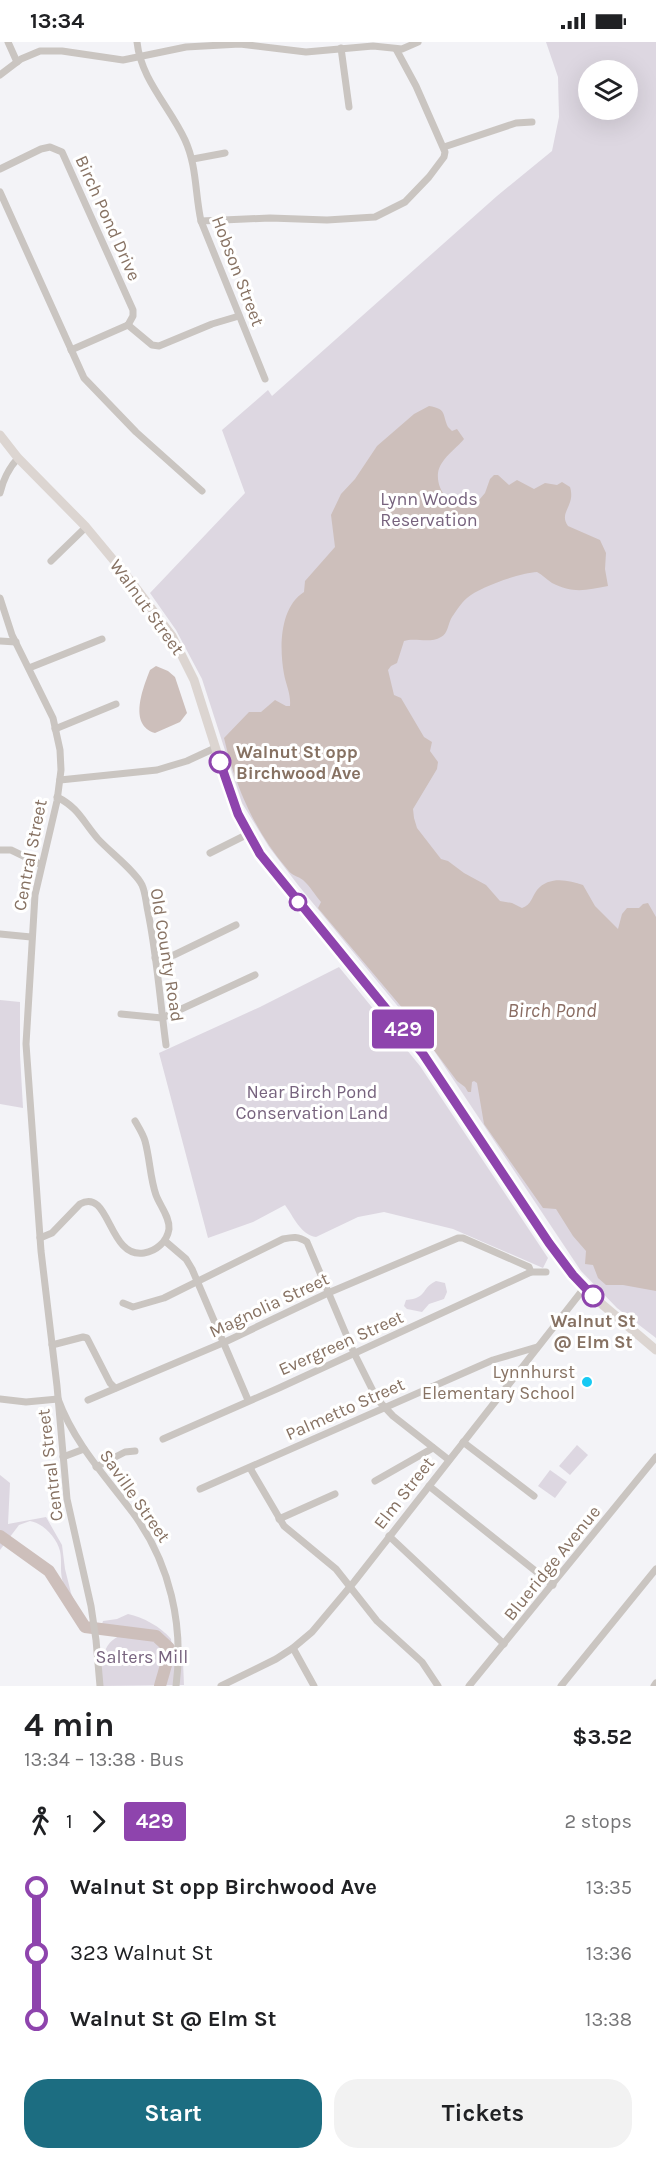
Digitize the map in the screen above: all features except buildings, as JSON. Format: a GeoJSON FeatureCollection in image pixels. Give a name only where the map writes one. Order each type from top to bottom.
{"type":"FeatureCollection","features":[{"type":"Feature","properties":{"kind":"main road","name":"Walnut Street"},"geometry":{"type":"LineString","coordinates":[[0,435],[18,458],[86,527],[172,636],[194,680],[234,806],[248,834],[274,873],[423,1054],[549,1243],[585,1287],[609,1311],[656,1350]]}},
{"type":"Feature","properties":{"kind":"street"},"geometry":{"type":"LineString","coordinates":[[8,42],[17,62]]}},
{"type":"Feature","properties":{"kind":"street","name":"Hobson Street"},"geometry":{"type":"LineString","coordinates":[[137,42],[144,70],[185,140],[193,159],[201,221],[265,379]]}},
{"type":"Feature","properties":{"kind":"street"},"geometry":{"type":"LineString","coordinates":[[0,75],[17,62],[40,51],[62,51],[123,60],[186,47],[240,44],[306,52],[373,46],[396,49],[409,47],[418,42]]}},
{"type":"Feature","properties":{"kind":"street"},"geometry":{"type":"LineString","coordinates":[[341,48],[349,107]]}},
{"type":"Feature","properties":{"kind":"street"},"geometry":{"type":"LineString","coordinates":[[201,221],[270,218],[327,220],[375,217],[405,202],[444,157],[444,147],[396,49]]}},
{"type":"Feature","properties":{"kind":"street"},"geometry":{"type":"LineString","coordinates":[[444,147],[516,123],[532,122]]}},
{"type":"Feature","properties":{"kind":"street","name":"Birch Pond Drive"},"geometry":{"type":"LineString","coordinates":[[0,169],[41,149],[50,147],[62,152],[133,310],[133,316],[128,325]]}},
{"type":"Feature","properties":{"kind":"street"},"geometry":{"type":"LineString","coordinates":[[193,159],[225,153]]}},
{"type":"Feature","properties":{"kind":"street"},"geometry":{"type":"LineString","coordinates":[[0,192],[84,378],[135,432],[202,491]]}},
{"type":"Feature","properties":{"kind":"street"},"geometry":{"type":"LineString","coordinates":[[71,350],[128,325],[152,345],[159,346],[212,324],[239,316]]}},
{"type":"Feature","properties":{"kind":"street"},"geometry":{"type":"LineString","coordinates":[[0,493],[2,484],[18,458]]}},
{"type":"Feature","properties":{"kind":"street"},"geometry":{"type":"LineString","coordinates":[[51,561],[86,527]]}},
{"type":"Feature","properties":{"kind":"street","name":"Central Street"},"geometry":{"type":"LineString","coordinates":[[0,597],[16,642],[53,718],[60,750],[60,780],[35,895],[26,1044],[40,1238],[69,1515],[94,1621],[100,1686]]}},
{"type":"Feature","properties":{"kind":"street"},"geometry":{"type":"LineString","coordinates":[[29,668],[102,639]]}},
{"type":"Feature","properties":{"kind":"street"},"geometry":{"type":"LineString","coordinates":[[0,640],[16,642]]}},
{"type":"Feature","properties":{"kind":"street"},"geometry":{"type":"LineString","coordinates":[[55,729],[117,704]]}},
{"type":"Feature","properties":{"kind":"street"},"geometry":{"type":"LineString","coordinates":[[60,780],[157,770],[215,748]]}},
{"type":"Feature","properties":{"kind":"street","name":"Old County Road"},"geometry":{"type":"LineString","coordinates":[[57,797],[69,803],[79,813],[92,832],[133,872],[142,884],[152,928],[166,1045]]}},
{"type":"Feature","properties":{"kind":"street"},"geometry":{"type":"LineString","coordinates":[[210,853],[248,834]]}},
{"type":"Feature","properties":{"kind":"street"},"geometry":{"type":"LineString","coordinates":[[0,850],[8,850],[40,864]]}},
{"type":"Feature","properties":{"kind":"street"},"geometry":{"type":"LineString","coordinates":[[155,958],[174,955],[236,925]]}},
{"type":"Feature","properties":{"kind":"street"},"geometry":{"type":"LineString","coordinates":[[0,934],[31,937]]}},
{"type":"Feature","properties":{"kind":"street"},"geometry":{"type":"LineString","coordinates":[[122,1014],[162,1018],[255,975]]}},
{"type":"Feature","properties":{"kind":"street"},"geometry":{"type":"LineString","coordinates":[[40,1238],[52,1233],[80,1204],[86,1201],[94,1202],[100,1207],[122,1246],[131,1252],[143,1253],[154,1250],[165,1241],[169,1228],[157,1197],[145,1139],[135,1121]]}},
{"type":"Feature","properties":{"kind":"street"},"geometry":{"type":"LineString","coordinates":[[123,1303],[133,1307],[148,1303],[196,1283],[283,1239],[301,1238],[307,1242],[376,1399],[385,1409],[449,1460]]}},
{"type":"Feature","properties":{"kind":"street","name":"Magnolia Street"},"geometry":{"type":"LineString","coordinates":[[88,1400],[224,1343],[328,1293],[452,1240],[463,1238],[529,1267],[531,1272]]}},
{"type":"Feature","properties":{"kind":"street"},"geometry":{"type":"LineString","coordinates":[[165,1241],[186,1259],[248,1400]]}},
{"type":"Feature","properties":{"kind":"street"},"geometry":{"type":"LineString","coordinates":[[531,1272],[546,1272]]}},
{"type":"Feature","properties":{"kind":"street","name":"Evergreen Street"},"geometry":{"type":"LineString","coordinates":[[163,1439],[531,1272]]}},
{"type":"Feature","properties":{"kind":"street","name":"Elm Street"},"geometry":{"type":"LineString","coordinates":[[221,1686],[234,1683],[276,1659],[312,1632],[350,1587],[585,1287]]}},
{"type":"Feature","properties":{"kind":"street"},"geometry":{"type":"LineString","coordinates":[[52,1345],[83,1336],[87,1338],[110,1383],[115,1388]]}},
{"type":"Feature","properties":{"kind":"street","name":"Palmetto Street"},"geometry":{"type":"LineString","coordinates":[[200,1489],[493,1360],[537,1347]]}},
{"type":"Feature","properties":{"kind":"street"},"geometry":{"type":"LineString","coordinates":[[0,1399],[26,1402],[58,1399]]}},
{"type":"Feature","properties":{"kind":"street","name":"Saville Street"},"geometry":{"type":"LineString","coordinates":[[58,1399],[84,1449],[146,1532],[166,1576],[178,1633],[176,1686]]}},
{"type":"Feature","properties":{"kind":"street"},"geometry":{"type":"LineString","coordinates":[[463,1442],[534,1496]]}},
{"type":"Feature","properties":{"kind":"street"},"geometry":{"type":"LineString","coordinates":[[375,1481],[433,1448]]}},
{"type":"Feature","properties":{"kind":"street"},"geometry":{"type":"LineString","coordinates":[[63,1457],[84,1449]]}},
{"type":"Feature","properties":{"kind":"street"},"geometry":{"type":"LineString","coordinates":[[96,1467],[124,1452],[135,1451]]}},
{"type":"Feature","properties":{"kind":"street","name":"Blueridge Avenue"},"geometry":{"type":"LineString","coordinates":[[470,1686],[656,1457]]}},
{"type":"Feature","properties":{"kind":"street"},"geometry":{"type":"LineString","coordinates":[[250,1468],[279,1519],[288,1530],[336,1569],[377,1621],[422,1662],[438,1686]]}},
{"type":"Feature","properties":{"kind":"street"},"geometry":{"type":"LineString","coordinates":[[429,1486],[553,1585]]}},
{"type":"Feature","properties":{"kind":"street"},"geometry":{"type":"LineString","coordinates":[[279,1519],[335,1494]]}},
{"type":"Feature","properties":{"kind":"street"},"geometry":{"type":"LineString","coordinates":[[389,1536],[504,1644]]}},
{"type":"Feature","properties":{"kind":"street"},"geometry":{"type":"LineString","coordinates":[[561,1686],[656,1569]]}},
{"type":"Feature","properties":{"kind":"street"},"geometry":{"type":"LineString","coordinates":[[293,1648],[314,1686]]}},
{"type":"Feature","properties":{"kind":"green space","name":"Lynn Woods Reservation"},"geometry":{"type":"Polygon","coordinates":[[[546,42],[656,42],[656,1338],[617,1308],[581,1271],[433,1049],[269,847],[242,803],[202,679],[176,630],[150,593],[245,493],[222,430],[268,390],[272,396],[497,196],[552,151],[559,117],[558,77],[546,42]]]}},
{"type":"Feature","properties":{"kind":"green space","name":"Near Birch Pond Conservation Land"},"geometry":{"type":"Polygon","coordinates":[[[339,967],[420,1066],[548,1258],[543,1268],[453,1229],[384,1212],[358,1217],[316,1237],[302,1229],[285,1205],[253,1222],[208,1238],[159,1053],[260,1007],[339,967]]]}},
{"type":"Feature","properties":{"kind":"green space"},"geometry":{"type":"Polygon","coordinates":[[[0,1000],[20,1002],[23,1108],[0,1104],[0,1000]]]}},
{"type":"Feature","properties":{"kind":"green space"},"geometry":{"type":"Polygon","coordinates":[[[436,1281],[445,1283],[447,1292],[444,1299],[429,1304],[422,1312],[407,1309],[404,1306],[406,1300],[418,1297],[436,1281]]]}},
{"type":"Feature","properties":{"kind":"green space"},"geometry":{"type":"Polygon","coordinates":[[[577,1445],[588,1455],[570,1475],[559,1466],[577,1445]]]}},
{"type":"Feature","properties":{"kind":"green space"},"geometry":{"type":"Polygon","coordinates":[[[550,1470],[567,1482],[555,1498],[538,1486],[550,1470]]]}},
{"type":"Feature","properties":{"kind":"green space"},"geometry":{"type":"Polygon","coordinates":[[[0,1475],[10,1483],[8,1524],[46,1517],[62,1545],[71,1593],[87,1631],[69,1600],[62,1579],[60,1551],[49,1532],[35,1522],[30,1521],[19,1525],[0,1550],[0,1475]]]}},
{"type":"Feature","properties":{"kind":"green space","name":"Salters Mill"},"geometry":{"type":"Polygon","coordinates":[[[128,1614],[151,1623],[171,1639],[172,1648],[183,1661],[184,1685],[100,1686],[102,1662],[106,1649],[115,1638],[123,1634],[102,1624],[103,1621],[117,1619],[128,1614]]]}},
{"type":"Feature","properties":{"kind":"water","name":"Birch Pond"},"geometry":{"type":"Polygon","coordinates":[[[429,406],[439,409],[448,427],[452,431],[457,429],[464,439],[439,468],[440,487],[448,499],[460,506],[474,506],[485,493],[494,475],[498,475],[509,485],[517,480],[534,489],[545,483],[557,485],[562,482],[570,487],[571,494],[565,517],[568,526],[600,540],[606,553],[605,569],[608,586],[587,590],[567,589],[552,583],[537,572],[500,581],[481,589],[465,600],[452,617],[443,636],[432,640],[404,641],[397,663],[388,670],[394,695],[401,698],[424,737],[432,742],[430,751],[438,762],[437,769],[413,809],[417,828],[441,859],[486,885],[500,901],[522,908],[530,903],[542,886],[553,881],[565,881],[583,885],[595,906],[618,929],[622,914],[627,908],[639,908],[648,903],[656,917],[656,1291],[623,1285],[606,1285],[598,1278],[593,1265],[585,1264],[586,1251],[573,1236],[556,1209],[543,1208],[484,1124],[477,1083],[472,1082],[471,1092],[468,1092],[457,1081],[404,1010],[318,908],[321,902],[310,888],[303,880],[293,875],[276,855],[256,824],[240,791],[224,738],[249,712],[261,712],[275,700],[290,706],[282,663],[283,628],[290,607],[304,592],[305,581],[335,547],[331,515],[341,494],[355,479],[377,446],[414,414],[429,406]]]}},
{"type":"Feature","properties":{"kind":"water"},"geometry":{"type":"Polygon","coordinates":[[[156,666],[175,677],[187,713],[180,722],[155,733],[147,729],[142,722],[140,705],[150,670],[156,666]]]}},
{"type":"Feature","properties":{"kind":"waterway"},"geometry":{"type":"LineString","coordinates":[[0,1536],[49,1571],[85,1627],[156,1636],[169,1648],[160,1686]]}},
{"type":"Feature","properties":{"kind":"bus line","name":"429"},"geometry":{"type":"LineString","coordinates":[[220,762],[234,806],[260,854],[423,1054],[549,1243],[573,1275],[593,1296]]}},
{"type":"Feature","properties":{"kind":"place","name":"Walnut St opp Birchwood Ave"},"geometry":{"type":"Point","coordinates":[220,762]}},
{"type":"Feature","properties":{"kind":"place","name":"Walnut St @ Elm St"},"geometry":{"type":"Point","coordinates":[593,1296]}},
{"type":"Feature","properties":{"kind":"place","name":"Lynnhurst Elementary School"},"geometry":{"type":"Point","coordinates":[587,1382]}}]}
